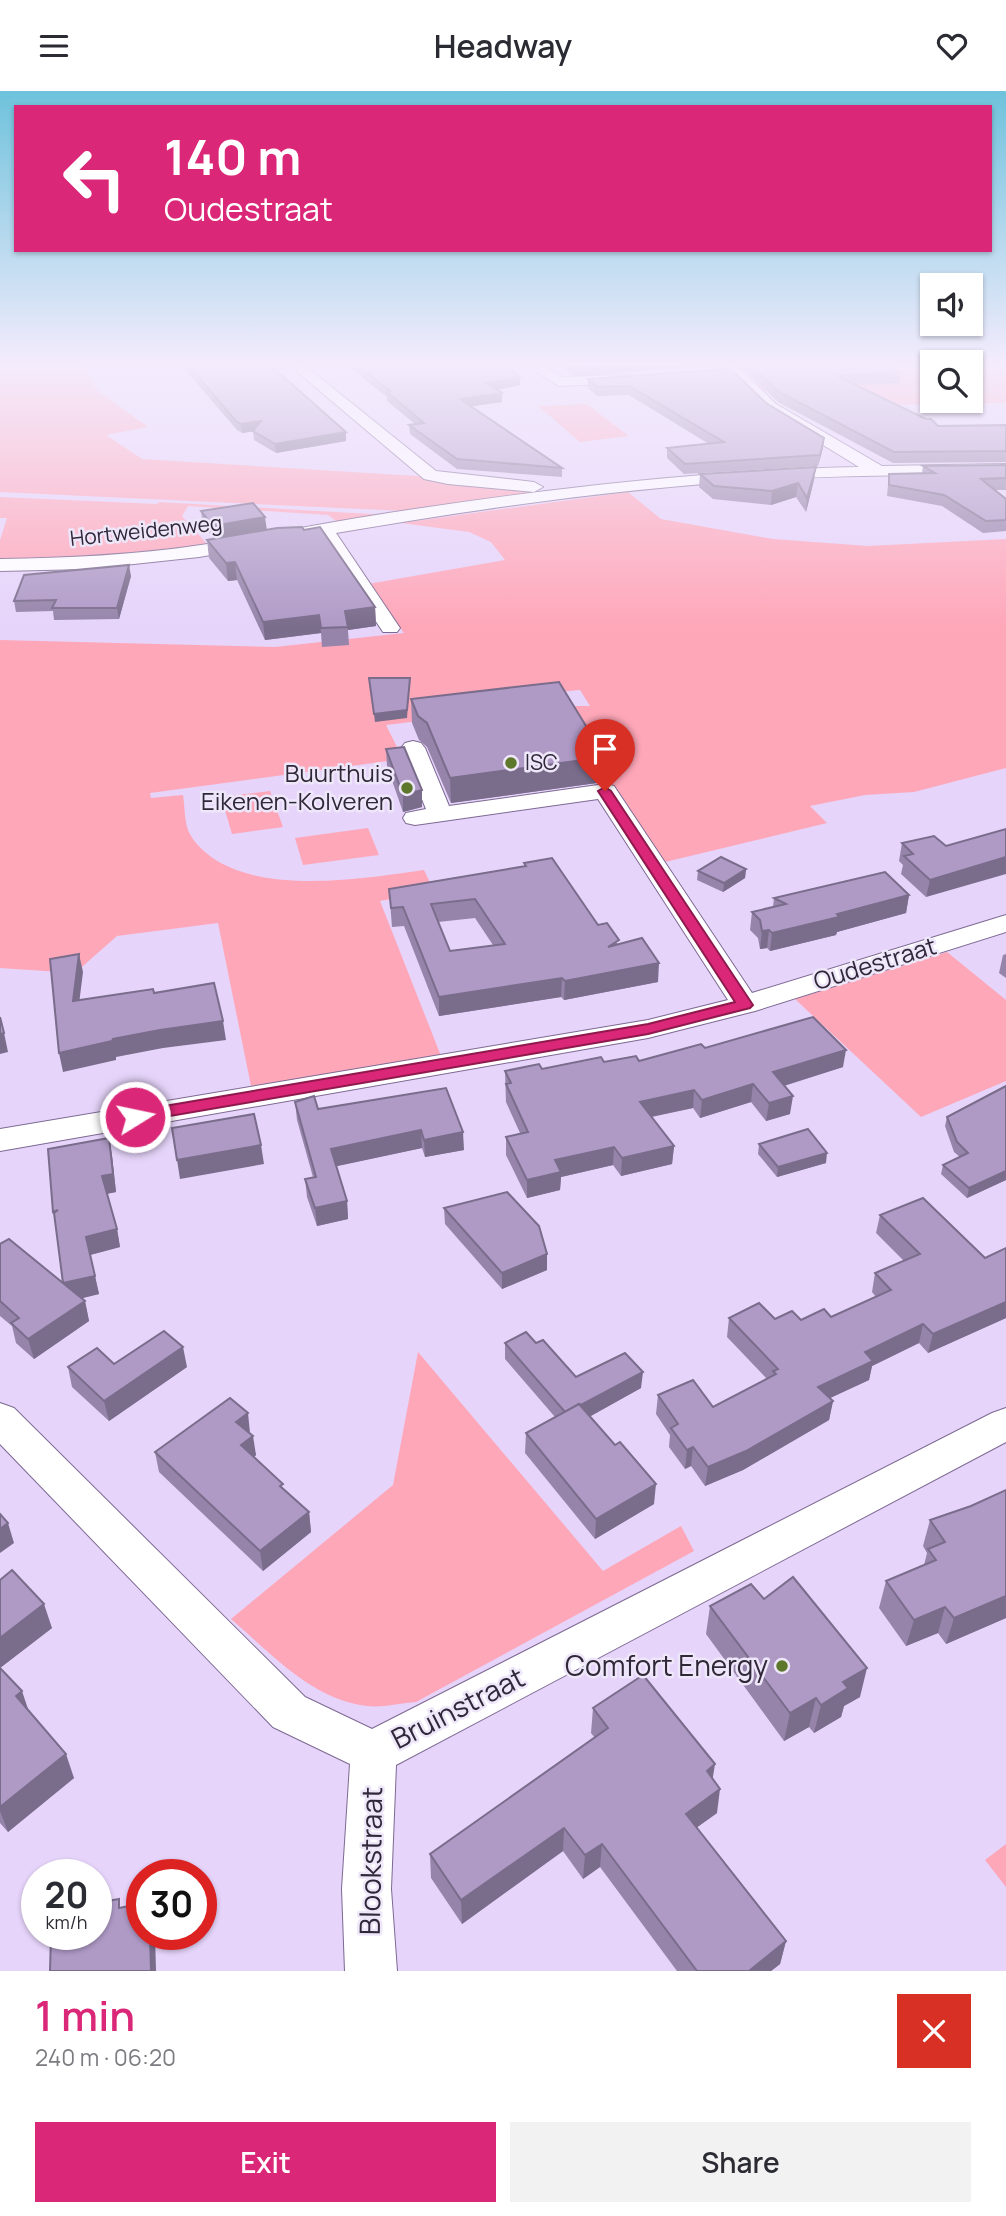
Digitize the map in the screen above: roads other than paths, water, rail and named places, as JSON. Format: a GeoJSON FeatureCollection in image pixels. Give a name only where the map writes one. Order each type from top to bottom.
{"type":"FeatureCollection","features":[{"type":"Feature","properties":{"kind":"street"},"geometry":{"type":"LineString","coordinates":[[402,452],[430,475],[543,488],[565,495]]}},
{"type":"Feature","properties":{"kind":"street"},"geometry":{"type":"LineString","coordinates":[[846,452],[878,471]]}},
{"type":"Feature","properties":{"kind":"street","name":"Hortweidenweg"},"geometry":{"type":"LineString","coordinates":[[0,565],[87,563],[199,551],[323,529],[565,495],[736,477],[1006,469]]}},
{"type":"Feature","properties":{"kind":"street"},"geometry":{"type":"LineString","coordinates":[[323,529],[390,628]]}},
{"type":"Feature","properties":{"kind":"street"},"geometry":{"type":"LineString","coordinates":[[413,748],[440,814]]}},
{"type":"Feature","properties":{"kind":"street"},"geometry":{"type":"LineString","coordinates":[[415,818],[605,791],[745,1005]]}},
{"type":"Feature","properties":{"kind":"street","name":"Oudestraat"},"geometry":{"type":"LineString","coordinates":[[0,1140],[648,1029],[745,1005],[1006,923]]}},
{"type":"Feature","properties":{"kind":"street","name":"Bruinstraat"},"geometry":{"type":"LineString","coordinates":[[0,1419],[289,1712],[374,1752],[1001,1434]]}},
{"type":"Feature","properties":{"kind":"street","name":"Blookstraat"},"geometry":{"type":"LineString","coordinates":[[371,1971],[365,1916],[365,1858],[374,1752]]}},
{"type":"Feature","properties":{"kind":"place","name":"ISC"},"geometry":{"type":"Point","coordinates":[511,763]}},
{"type":"Feature","properties":{"kind":"place","name":"Buurthuis Eikenen-Kolveren"},"geometry":{"type":"Point","coordinates":[407,788]}},
{"type":"Feature","properties":{"kind":"place","name":"Comfort Energy"},"geometry":{"type":"Point","coordinates":[782,1666]}}]}
